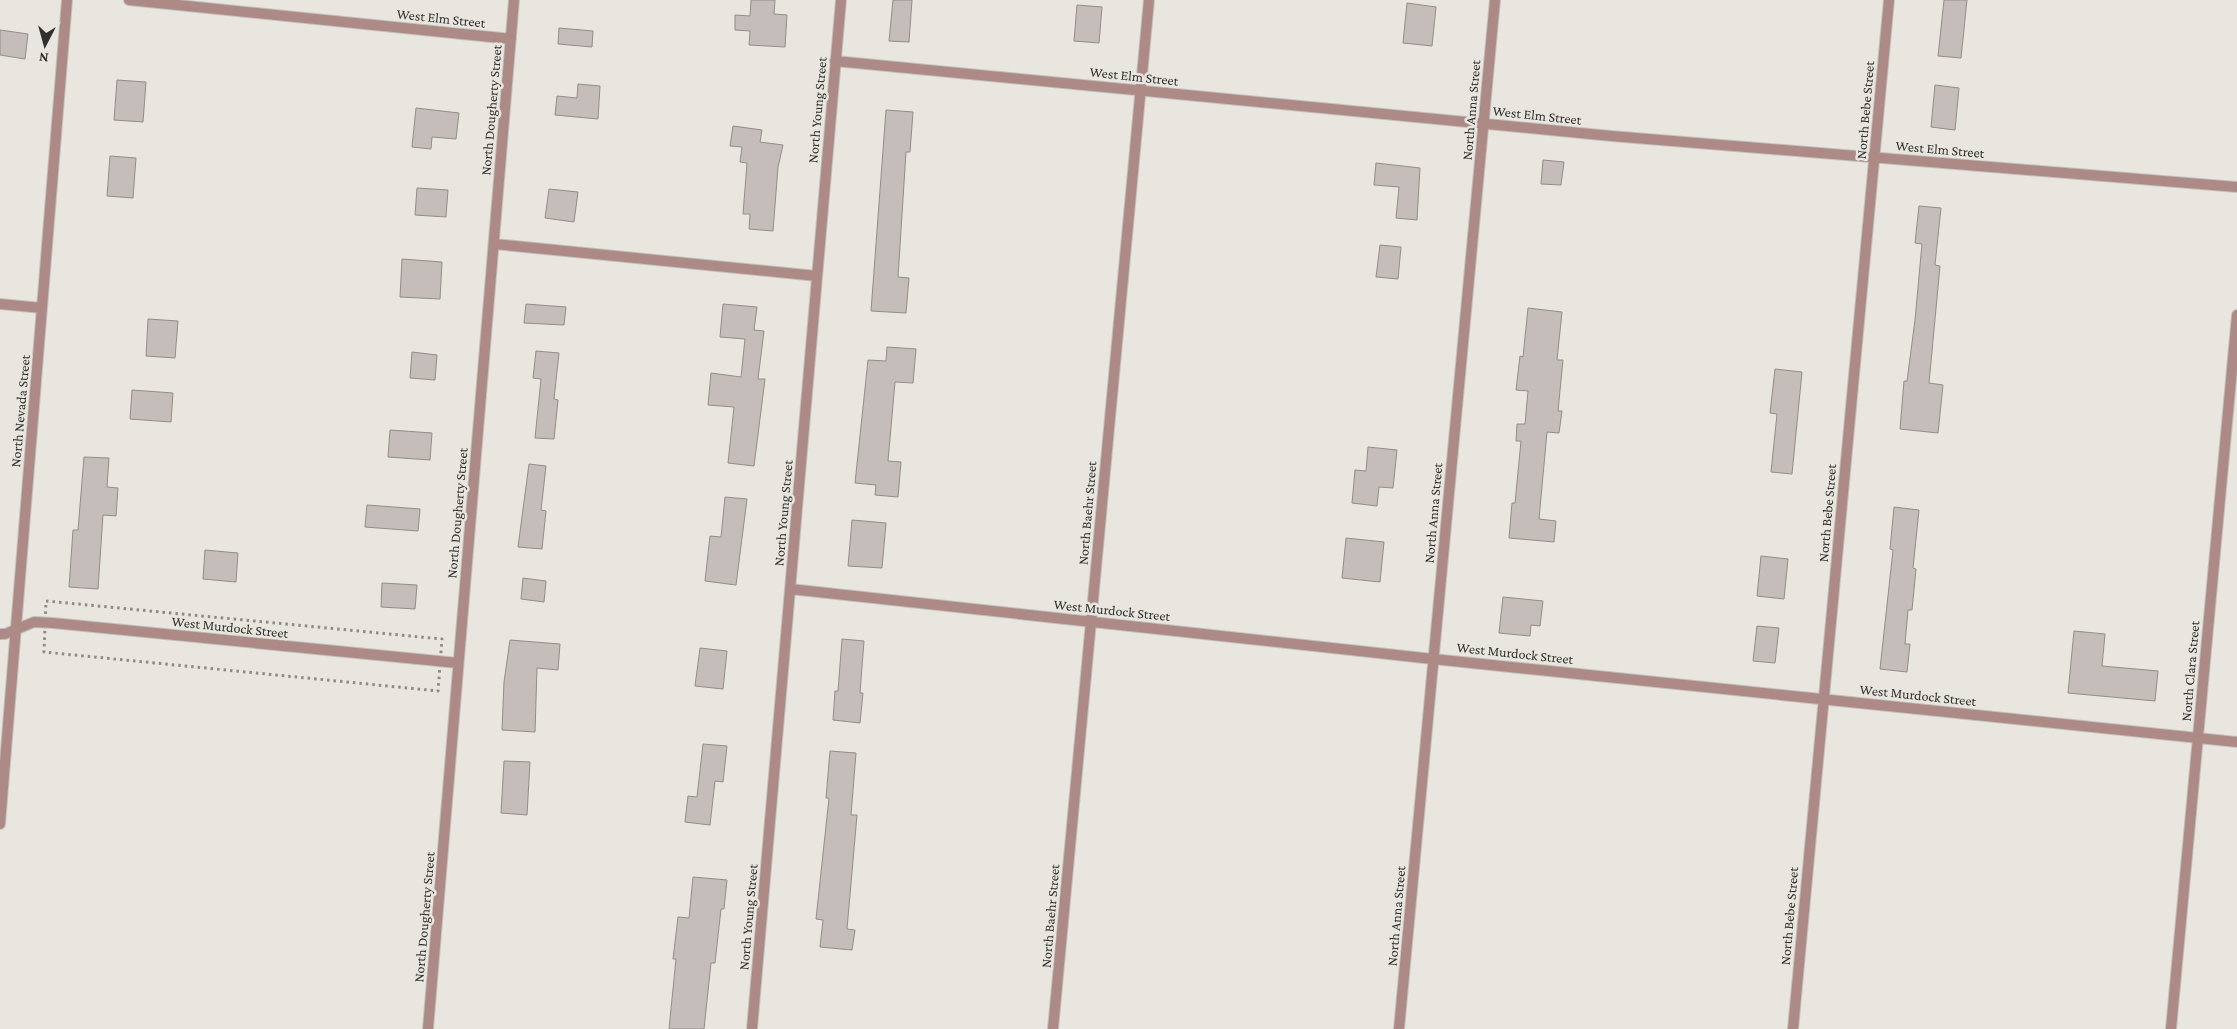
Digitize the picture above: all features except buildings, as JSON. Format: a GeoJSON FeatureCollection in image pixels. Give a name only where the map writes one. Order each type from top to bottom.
{"type":"FeatureCollection","features":[{"type":"Feature","properties":{"kind":"street","name":"North Nevada Street"},"geometry":{"type":"LineString","coordinates":[[0,824],[67,0]]}},
{"type":"Feature","properties":{"kind":"street","name":"West Elm Street"},"geometry":{"type":"LineString","coordinates":[[129,0],[511,38]]}},
{"type":"Feature","properties":{"kind":"street","name":"North Dougherty Street"},"geometry":{"type":"LineString","coordinates":[[428,1029],[514,0]]}},
{"type":"Feature","properties":{"kind":"street","name":"North Young Street"},"geometry":{"type":"LineString","coordinates":[[752,1029],[841,0]]}},
{"type":"Feature","properties":{"kind":"street","name":"North Baehr Street"},"geometry":{"type":"LineString","coordinates":[[1053,1029],[1149,0]]}},
{"type":"Feature","properties":{"kind":"street","name":"North Anna Street"},"geometry":{"type":"LineString","coordinates":[[1399,1029],[1495,0]]}},
{"type":"Feature","properties":{"kind":"street","name":"North Bebe Street"},"geometry":{"type":"LineString","coordinates":[[1793,1029],[1889,0]]}},
{"type":"Feature","properties":{"kind":"street","name":"West Elm Street"},"geometry":{"type":"LineString","coordinates":[[835,61],[1620,137],[2237,187]]}},
{"type":"Feature","properties":{"kind":"street"},"geometry":{"type":"LineString","coordinates":[[494,244],[817,276]]}},
{"type":"Feature","properties":{"kind":"street"},"geometry":{"type":"LineString","coordinates":[[0,304],[42,308]]}},
{"type":"Feature","properties":{"kind":"street","name":"North Clara Street"},"geometry":{"type":"LineString","coordinates":[[2171,1029],[2237,315]]}},
{"type":"Feature","properties":{"kind":"street","name":"West Murdock Street"},"geometry":{"type":"LineString","coordinates":[[790,589],[1823,700],[2237,742]]}},
{"type":"Feature","properties":{"kind":"street","name":"West Murdock Street"},"geometry":{"type":"LineString","coordinates":[[0,634],[34,622],[53,623],[458,663]]}}]}
